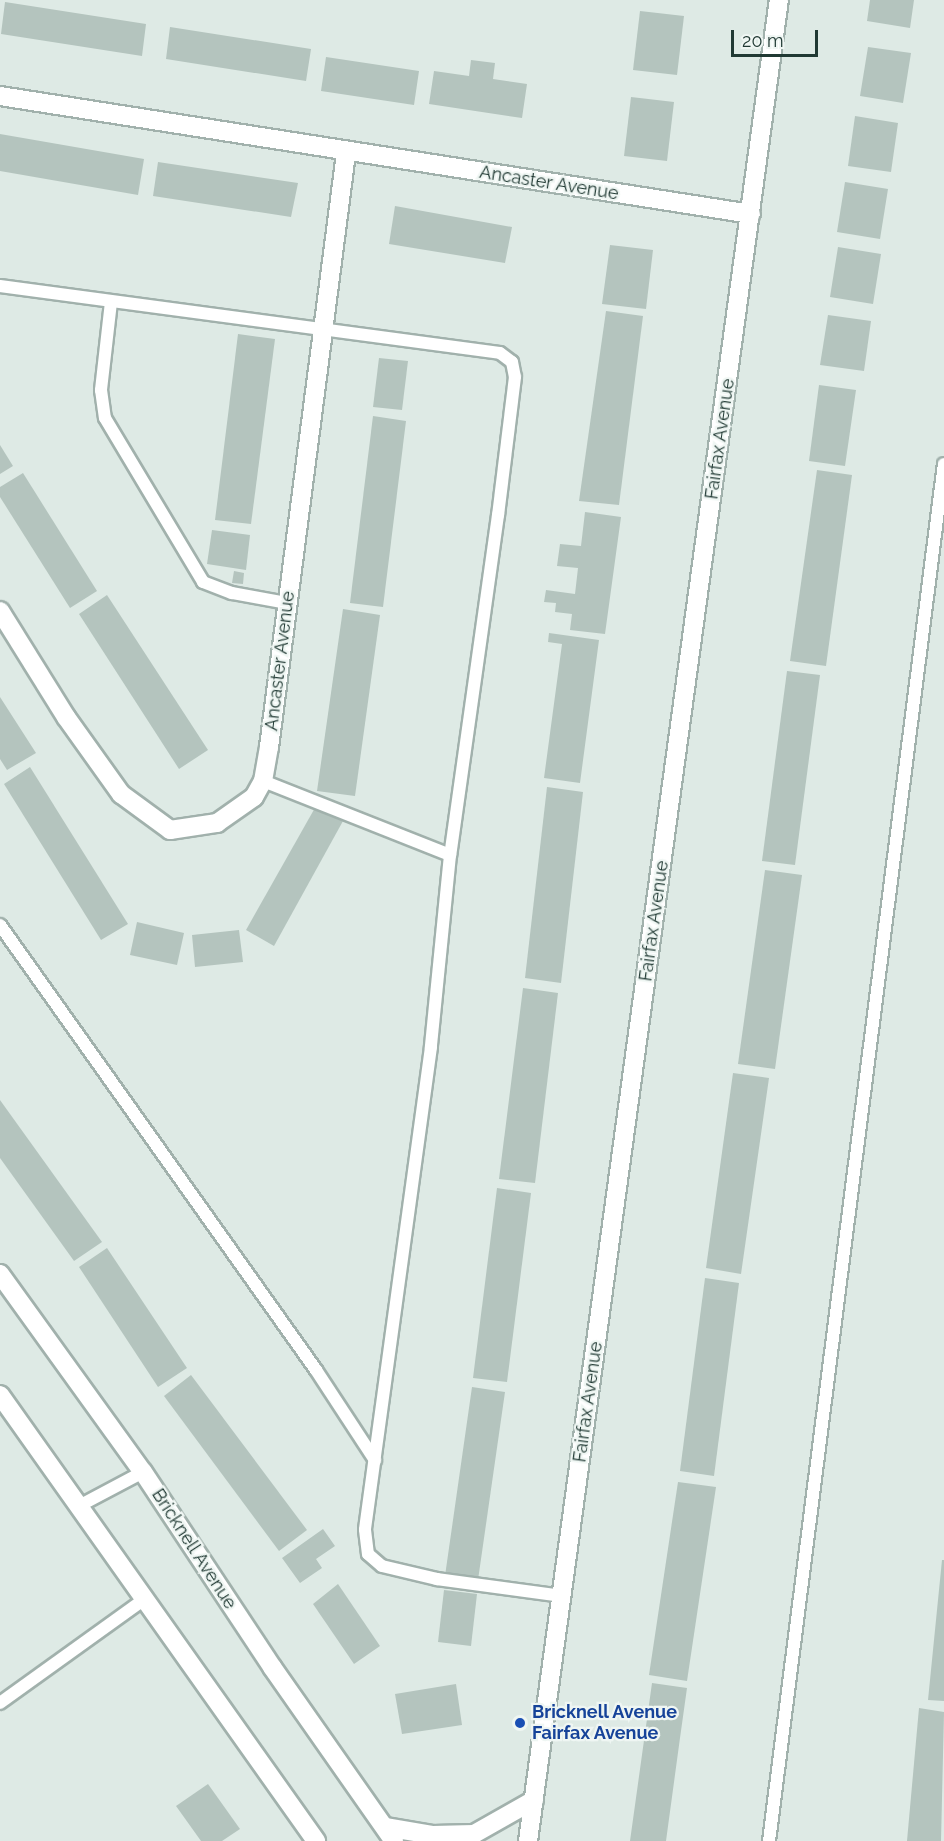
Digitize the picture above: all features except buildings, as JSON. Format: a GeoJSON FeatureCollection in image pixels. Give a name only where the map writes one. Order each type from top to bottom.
{"type":"FeatureCollection","features":[{"type":"Feature","properties":{"kind":"street","name":"Fairfax Avenue"},"geometry":{"type":"LineString","coordinates":[[528,1841],[779,0]]}},
{"type":"Feature","properties":{"kind":"street","name":"Ancaster Avenue"},"geometry":{"type":"LineString","coordinates":[[0,96],[346,153],[751,214]]}},
{"type":"Feature","properties":{"kind":"street","name":"Ancaster Avenue"},"geometry":{"type":"LineString","coordinates":[[263,781],[346,153]]}},
{"type":"Feature","properties":{"kind":"street"},"geometry":{"type":"LineString","coordinates":[[0,611],[66,717],[121,794],[170,830],[217,824],[254,797],[263,781]]}},
{"type":"Feature","properties":{"kind":"street","name":"Bricknell Avenue"},"geometry":{"type":"LineString","coordinates":[[0,1274],[143,1472],[272,1667],[389,1834],[474,1834],[534,1800]]}},
{"type":"Feature","properties":{"kind":"street"},"geometry":{"type":"LineString","coordinates":[[0,1395],[77,1507],[146,1598],[316,1841]]}},
{"type":"Feature","properties":{"kind":"lane"},"geometry":{"type":"LineString","coordinates":[[0,286],[323,332],[500,353],[512,362],[515,377],[475,701],[450,855],[431,1047],[365,1530],[368,1554],[382,1566],[437,1579],[562,1596]]}},
{"type":"Feature","properties":{"kind":"lane"},"geometry":{"type":"LineString","coordinates":[[111,302],[101,390],[105,418],[203,582],[232,593],[288,603]]}},
{"type":"Feature","properties":{"kind":"lane"},"geometry":{"type":"LineString","coordinates":[[769,1841],[944,464]]}},
{"type":"Feature","properties":{"kind":"lane"},"geometry":{"type":"LineString","coordinates":[[263,781],[450,855]]}},
{"type":"Feature","properties":{"kind":"lane"},"geometry":{"type":"LineString","coordinates":[[0,925],[316,1370],[375,1460]]}},
{"type":"Feature","properties":{"kind":"lane"},"geometry":{"type":"LineString","coordinates":[[77,1507],[143,1472]]}},
{"type":"Feature","properties":{"kind":"lane"},"geometry":{"type":"LineString","coordinates":[[0,1703],[146,1598]]}},
{"type":"Feature","properties":{"kind":"place","name":"Bricknell Avenue Fairfax Avenue"},"geometry":{"type":"Point","coordinates":[520,1723]}}]}
